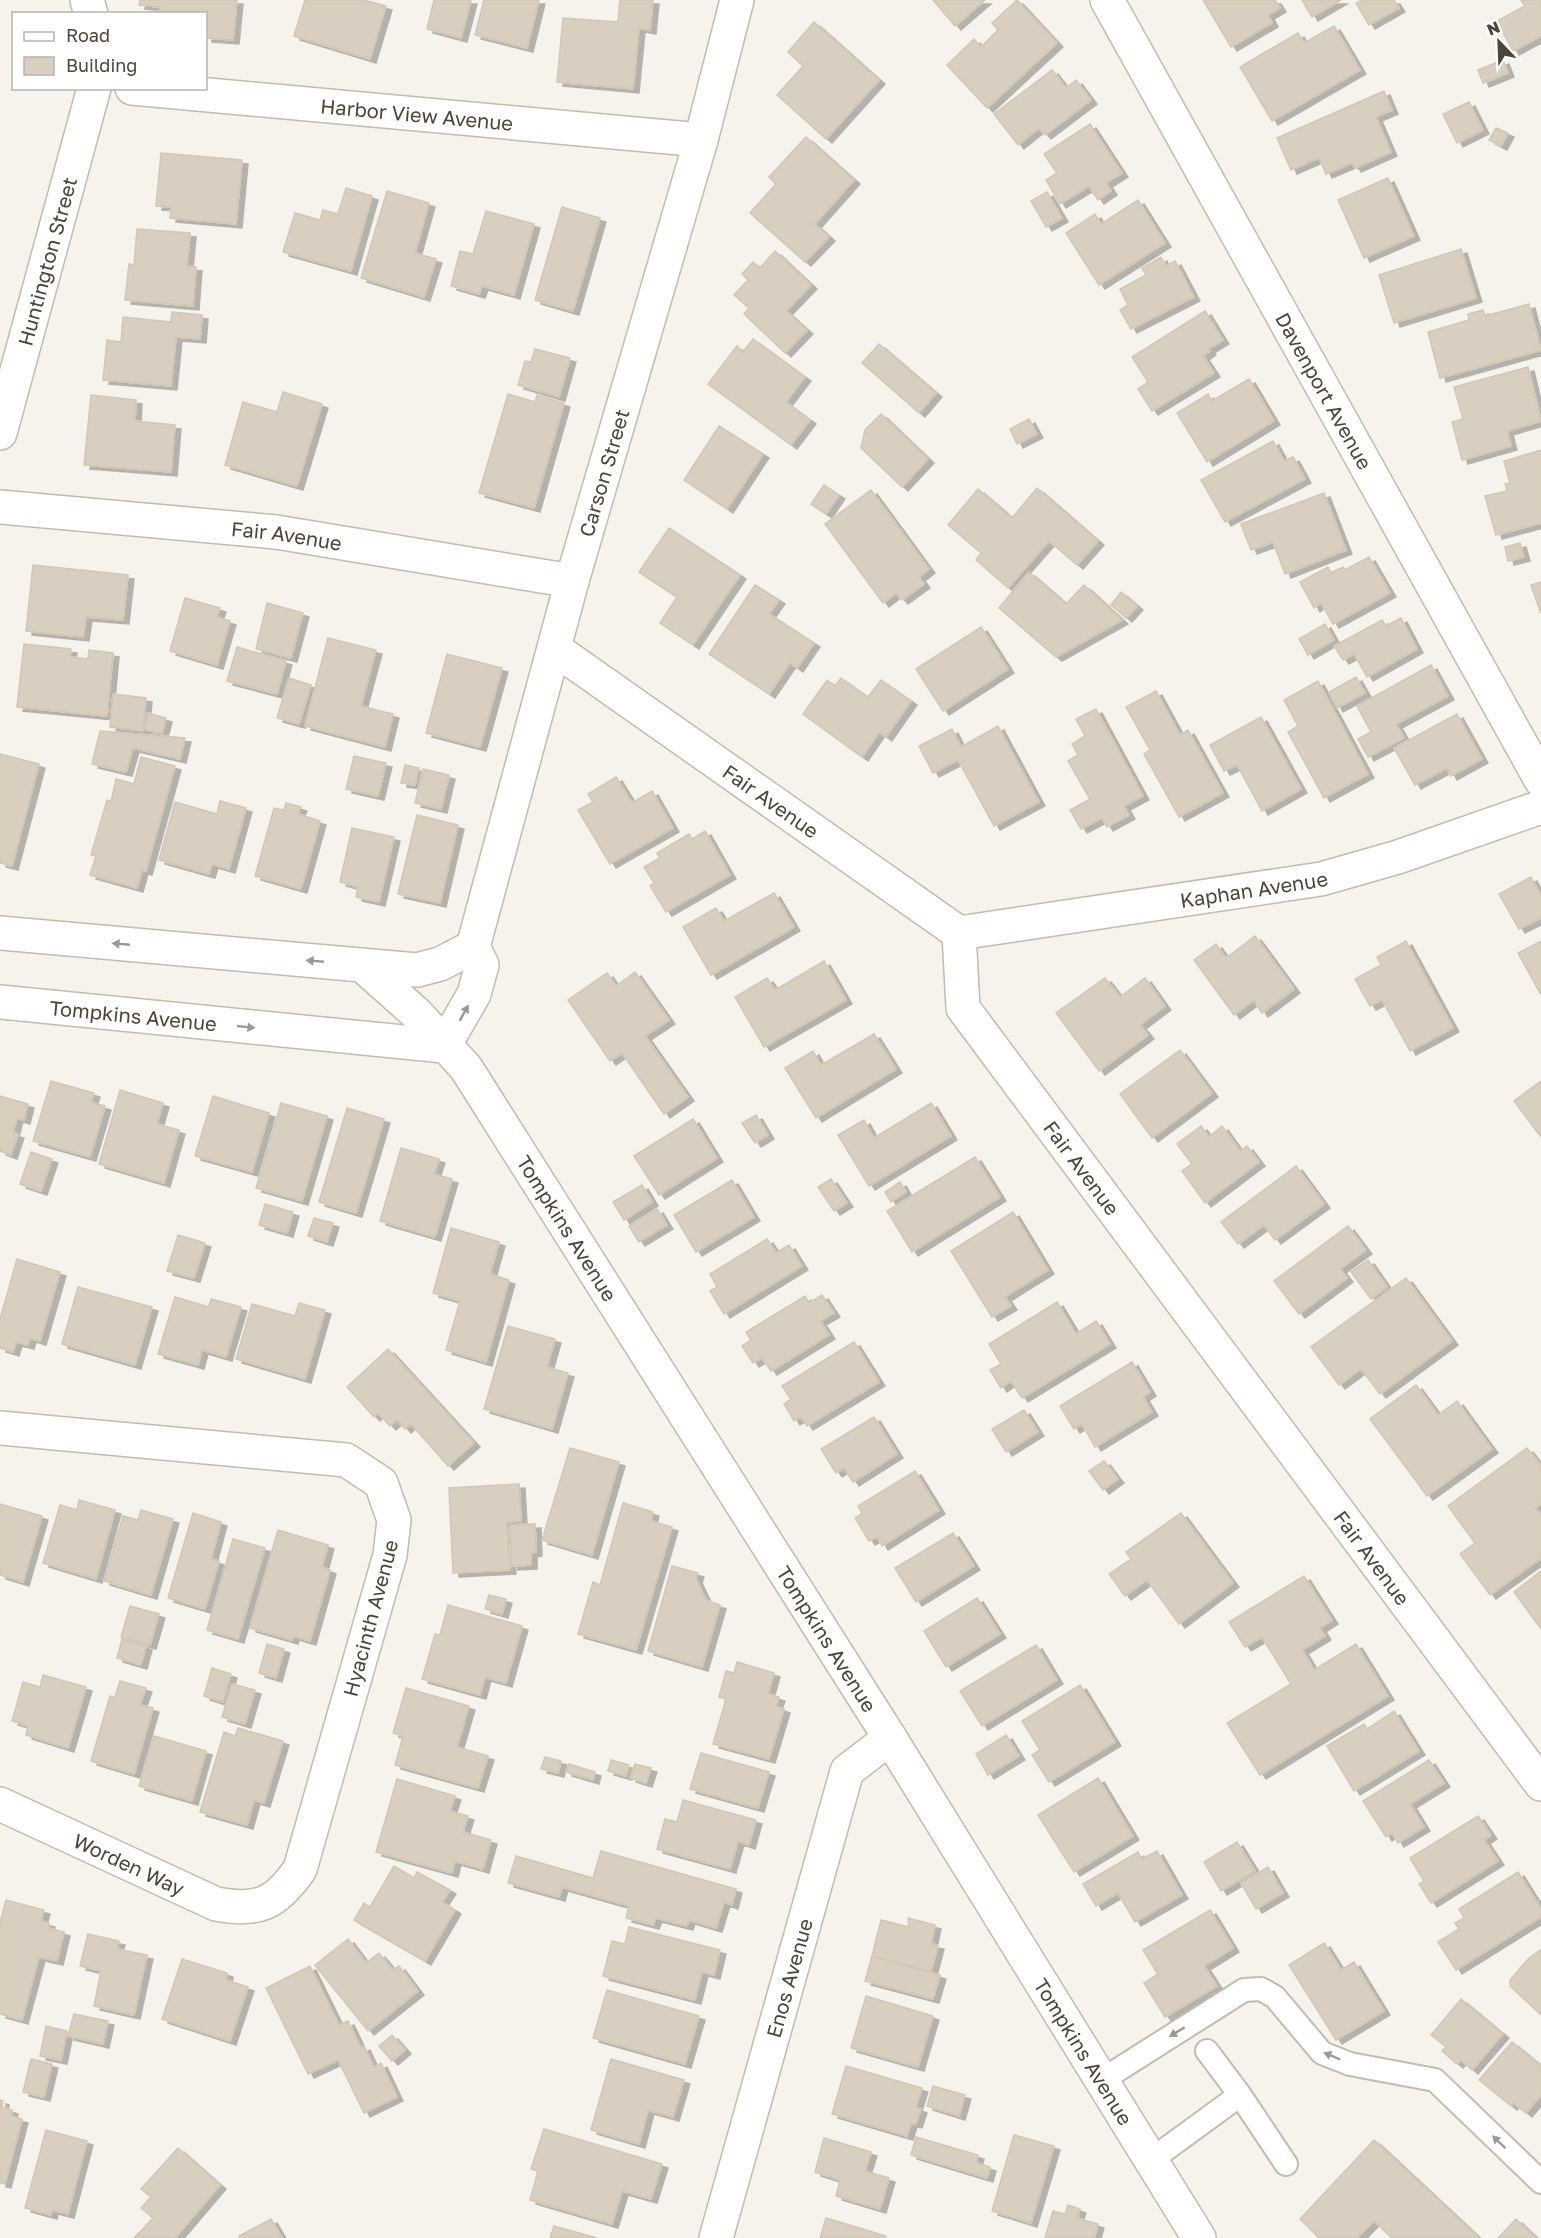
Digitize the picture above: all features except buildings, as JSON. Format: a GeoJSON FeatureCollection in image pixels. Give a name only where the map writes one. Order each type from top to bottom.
{"type":"FeatureCollection","features":[{"type":"Feature","properties":{"kind":"street","name":"Carson Street"},"geometry":{"type":"LineString","coordinates":[[473,946],[572,581],[701,140],[737,0]]}},
{"type":"Feature","properties":{"kind":"street","name":"Davenport Avenue"},"geometry":{"type":"LineString","coordinates":[[1107,0],[1541,780]]}},
{"type":"Feature","properties":{"kind":"street","name":"Huntington Street"},"geometry":{"type":"LineString","coordinates":[[0,433],[93,90]]}},
{"type":"Feature","properties":{"kind":"street","name":"Harbor View Avenue"},"geometry":{"type":"LineString","coordinates":[[154,90],[701,140]]}},
{"type":"Feature","properties":{"kind":"street","name":"Fair Avenue"},"geometry":{"type":"LineString","coordinates":[[0,507],[276,532],[572,581]]}},
{"type":"Feature","properties":{"kind":"street","name":"Fair Avenue"},"geometry":{"type":"LineString","coordinates":[[555,649],[959,933],[963,1008],[1541,1784]]}},
{"type":"Feature","properties":{"kind":"street","name":"Kaphan Avenue"},"geometry":{"type":"LineString","coordinates":[[959,933],[1321,879],[1398,857],[1541,807]]}},
{"type":"Feature","properties":{"kind":"street"},"geometry":{"type":"LineString","coordinates":[[0,933],[417,970],[440,964],[473,946],[482,965],[474,994],[444,1046]]}},
{"type":"Feature","properties":{"kind":"street","name":"Tompkins Avenue"},"geometry":{"type":"LineString","coordinates":[[362,965],[417,1014],[466,1068],[890,1738],[1199,2238]]}},
{"type":"Feature","properties":{"kind":"street","name":"Tompkins Avenue"},"geometry":{"type":"LineString","coordinates":[[0,1002],[444,1046]]}},
{"type":"Feature","properties":{"kind":"street","name":"Hyacinth Avenue"},"geometry":{"type":"LineString","coordinates":[[0,1428],[315,1455],[346,1460],[381,1483],[394,1520],[390,1555],[300,1869],[285,1890],[262,1906]]}},
{"type":"Feature","properties":{"kind":"street","name":"Enos Avenue"},"geometry":{"type":"LineString","coordinates":[[716,2238],[847,1771],[890,1738]]}},
{"type":"Feature","properties":{"kind":"street","name":"Worden Way"},"geometry":{"type":"LineString","coordinates":[[0,1804],[216,1904],[238,1908],[262,1906]]}},
{"type":"Feature","properties":{"kind":"lane"},"geometry":{"type":"LineString","coordinates":[[1102,2080],[1244,1990],[1261,1989],[1275,1997],[1322,2053],[1350,2064],[1435,2080],[1541,2182]]}},
{"type":"Feature","properties":{"kind":"lane"},"geometry":{"type":"LineString","coordinates":[[1207,2050],[1286,2164]]}},
{"type":"Feature","properties":{"kind":"lane"},"geometry":{"type":"LineString","coordinates":[[1151,2160],[1240,2095]]}}]}
